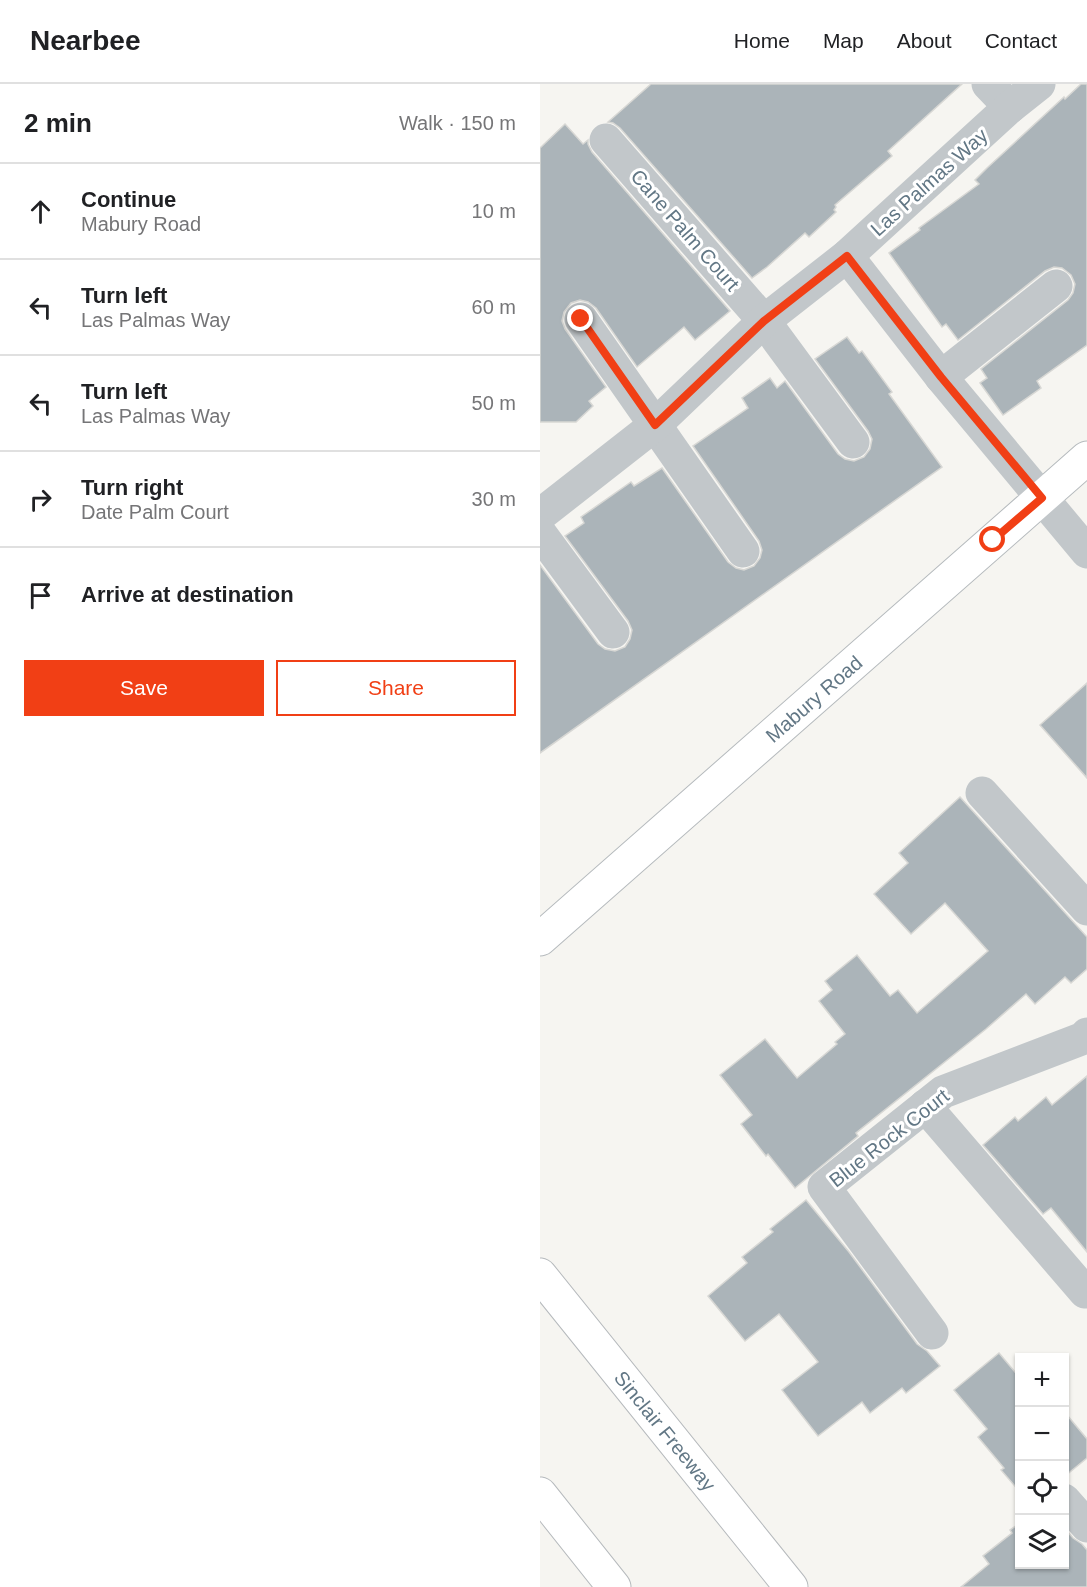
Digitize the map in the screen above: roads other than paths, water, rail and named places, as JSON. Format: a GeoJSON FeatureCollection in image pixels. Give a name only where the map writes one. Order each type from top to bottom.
{"type":"FeatureCollection","features":[{"type":"Feature","properties":{"kind":"main road","name":"Mabury Road"},"geometry":{"type":"LineString","coordinates":[[540,939],[1087,458]]}},
{"type":"Feature","properties":{"kind":"main road","name":"Sinclair Freeway"},"geometry":{"type":"LineString","coordinates":[[540,1275],[791,1587]]}},
{"type":"Feature","properties":{"kind":"main road"},"geometry":{"type":"LineString","coordinates":[[540,1494],[614,1587]]}},
{"type":"Feature","properties":{"kind":"street","name":"Las Palmas Way"},"geometry":{"type":"LineString","coordinates":[[540,515],[655,425],[764,321],[847,256],[999,96],[1039,84]]}},
{"type":"Feature","properties":{"kind":"street","name":"Cane Palm Court"},"geometry":{"type":"LineString","coordinates":[[606,140],[764,321],[853,442]]}},
{"type":"Feature","properties":{"kind":"street"},"geometry":{"type":"LineString","coordinates":[[847,256],[941,377],[1087,552]]}},
{"type":"Feature","properties":{"kind":"street"},"geometry":{"type":"LineString","coordinates":[[941,377],[1056,286]]}},
{"type":"Feature","properties":{"kind":"street"},"geometry":{"type":"LineString","coordinates":[[581,319],[743,551]]}},
{"type":"Feature","properties":{"kind":"street"},"geometry":{"type":"LineString","coordinates":[[540,532],[613,632]]}},
{"type":"Feature","properties":{"kind":"street"},"geometry":{"type":"LineString","coordinates":[[982,793],[1087,909]]}},
{"type":"Feature","properties":{"kind":"street","name":"Blue Rock Court"},"geometry":{"type":"LineString","coordinates":[[932,1333],[824,1187],[943,1092],[1084,1038],[1087,1034]]}},
{"type":"Feature","properties":{"kind":"street"},"geometry":{"type":"LineString","coordinates":[[925,1106],[1085,1292]]}},
{"type":"Feature","properties":{"kind":"street"},"geometry":{"type":"LineString","coordinates":[[1069,1505],[1087,1526]]}}]}
